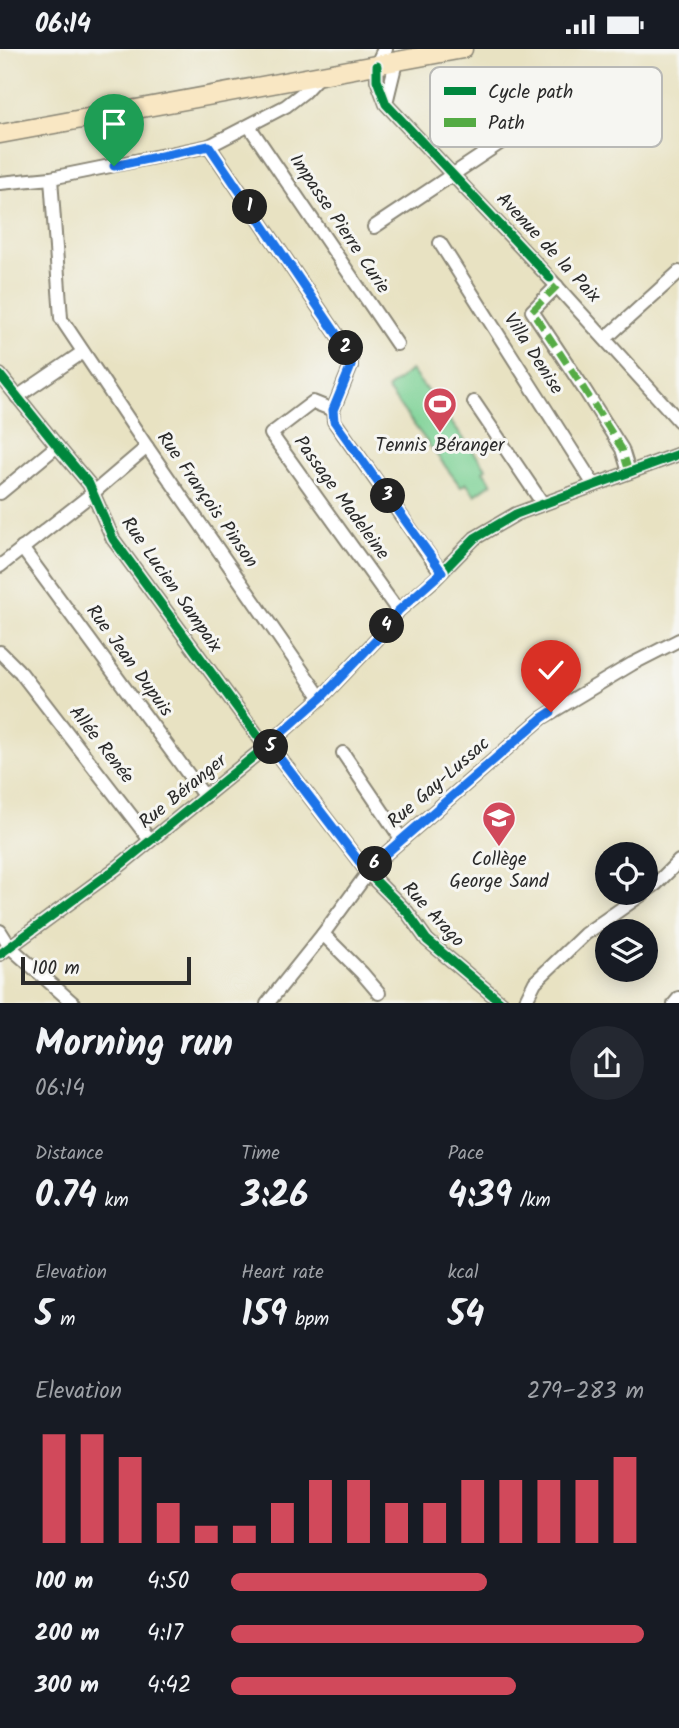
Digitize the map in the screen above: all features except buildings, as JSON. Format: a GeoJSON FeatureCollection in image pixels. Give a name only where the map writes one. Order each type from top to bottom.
{"type":"FeatureCollection","features":[{"type":"Feature","properties":{"kind":"main road"},"geometry":{"type":"LineString","coordinates":[[0,134],[377,66],[391,55],[463,49]]}},
{"type":"Feature","properties":{"kind":"street"},"geometry":{"type":"LineString","coordinates":[[386,104],[391,55]]}},
{"type":"Feature","properties":{"kind":"street","name":"Avenue de la Paix"},"geometry":{"type":"LineString","coordinates":[[377,66],[377,80],[386,104],[679,421]]}},
{"type":"Feature","properties":{"kind":"street"},"geometry":{"type":"LineString","coordinates":[[0,183],[51,178],[209,146],[286,106],[319,76]]}},
{"type":"Feature","properties":{"kind":"street","name":"Impasse Pierre Curie"},"geometry":{"type":"LineString","coordinates":[[249,126],[397,344]]}},
{"type":"Feature","properties":{"kind":"street"},"geometry":{"type":"LineString","coordinates":[[209,146],[348,351],[351,366],[333,410],[334,421],[442,572]]}},
{"type":"Feature","properties":{"kind":"street"},"geometry":{"type":"LineString","coordinates":[[374,227],[493,147]]}},
{"type":"Feature","properties":{"kind":"street","name":"Rue François Pinson"},"geometry":{"type":"LineString","coordinates":[[51,178],[62,321],[321,698]]}},
{"type":"Feature","properties":{"kind":"street","name":"Villa Denise"},"geometry":{"type":"LineString","coordinates":[[440,243],[594,485]]}},
{"type":"Feature","properties":{"kind":"street"},"geometry":{"type":"LineString","coordinates":[[605,339],[679,272]]}},
{"type":"Feature","properties":{"kind":"street"},"geometry":{"type":"LineString","coordinates":[[557,286],[532,311],[622,449],[629,472]]}},
{"type":"Feature","properties":{"kind":"street"},"geometry":{"type":"LineString","coordinates":[[18,397],[83,352]]}},
{"type":"Feature","properties":{"kind":"street","name":"Rue Lucien Sampaix"},"geometry":{"type":"LineString","coordinates":[[0,375],[89,484],[113,539],[260,739],[269,744]]}},
{"type":"Feature","properties":{"kind":"street","name":"Passage Madeleine"},"geometry":{"type":"LineString","coordinates":[[333,410],[313,402],[271,434],[398,611]]}},
{"type":"Feature","properties":{"kind":"street"},"geometry":{"type":"LineString","coordinates":[[474,402],[543,504]]}},
{"type":"Feature","properties":{"kind":"street"},"geometry":{"type":"LineString","coordinates":[[0,493],[57,446]]}},
{"type":"Feature","properties":{"kind":"street"},"geometry":{"type":"LineString","coordinates":[[0,566],[147,447]]}},
{"type":"Feature","properties":{"kind":"street","name":"Rue Béranger"},"geometry":{"type":"LineString","coordinates":[[5,950],[118,867],[269,744],[321,698],[380,636],[398,611],[475,538],[516,514],[679,454]]}},
{"type":"Feature","properties":{"kind":"street","name":"Rue Jean Dupuis"},"geometry":{"type":"LineString","coordinates":[[22,548],[205,797]]}},
{"type":"Feature","properties":{"kind":"street","name":"Rue Gay-Lussac"},"geometry":{"type":"LineString","coordinates":[[267,1003],[323,934],[375,863],[542,718],[632,664],[679,640]]}},
{"type":"Feature","properties":{"kind":"street","name":"Allée Renée"},"geometry":{"type":"LineString","coordinates":[[0,652],[20,671],[150,839]]}},
{"type":"Feature","properties":{"kind":"street","name":"Rue Arago"},"geometry":{"type":"LineString","coordinates":[[269,744],[368,873],[407,912],[427,940],[503,1003]]}},
{"type":"Feature","properties":{"kind":"street"},"geometry":{"type":"LineString","coordinates":[[343,753],[402,840]]}},
{"type":"Feature","properties":{"kind":"street"},"geometry":{"type":"LineString","coordinates":[[658,882],[679,861]]}},
{"type":"Feature","properties":{"kind":"street"},"geometry":{"type":"LineString","coordinates":[[524,1003],[535,982],[586,934],[627,905]]}},
{"type":"Feature","properties":{"kind":"street"},"geometry":{"type":"LineString","coordinates":[[0,931],[5,950],[74,1003]]}},
{"type":"Feature","properties":{"kind":"street"},"geometry":{"type":"LineString","coordinates":[[323,934],[379,993]]}},
{"type":"Feature","properties":{"kind":"street"},"geometry":{"type":"LineString","coordinates":[[674,1003],[679,998]]}},
{"type":"Feature","properties":{"kind":"green space","name":"Tennis Béranger"},"geometry":{"type":"Polygon","coordinates":[[[411,370],[486,468],[483,471],[492,483],[475,495],[466,483],[461,487],[387,389],[411,370]]]}},
{"type":"Feature","properties":{"kind":"marked path"},"geometry":{"type":"LineString","coordinates":[[557,286],[532,311],[622,449],[629,472]]}},
{"type":"Feature","properties":{"kind":"cycle path"},"geometry":{"type":"LineString","coordinates":[[377,66],[377,80],[386,104],[550,278]]}},
{"type":"Feature","properties":{"kind":"cycle path"},"geometry":{"type":"LineString","coordinates":[[0,375],[89,484],[113,539],[260,739],[269,744],[368,873],[407,912],[427,940],[502,1003]]}},
{"type":"Feature","properties":{"kind":"cycle path"},"geometry":{"type":"LineString","coordinates":[[0,954],[118,867],[269,744],[321,698],[380,636],[398,611],[435,579],[475,538],[516,514],[679,454]]}},
{"type":"Feature","properties":{"kind":"place","name":"Tennis Béranger"},"geometry":{"type":"Point","coordinates":[440,434]}},
{"type":"Feature","properties":{"kind":"place","name":"Collège George Sand"},"geometry":{"type":"Point","coordinates":[499,848]}},
{"type":"Feature","properties":{"kind":"route"},"geometry":{"type":"LineString","coordinates":[[114,166],[209,146],[348,351],[351,366],[337,397],[333,410],[334,421],[442,572],[398,611],[380,636],[321,698],[269,744],[368,873],[375,863],[551,712]]}}]}
